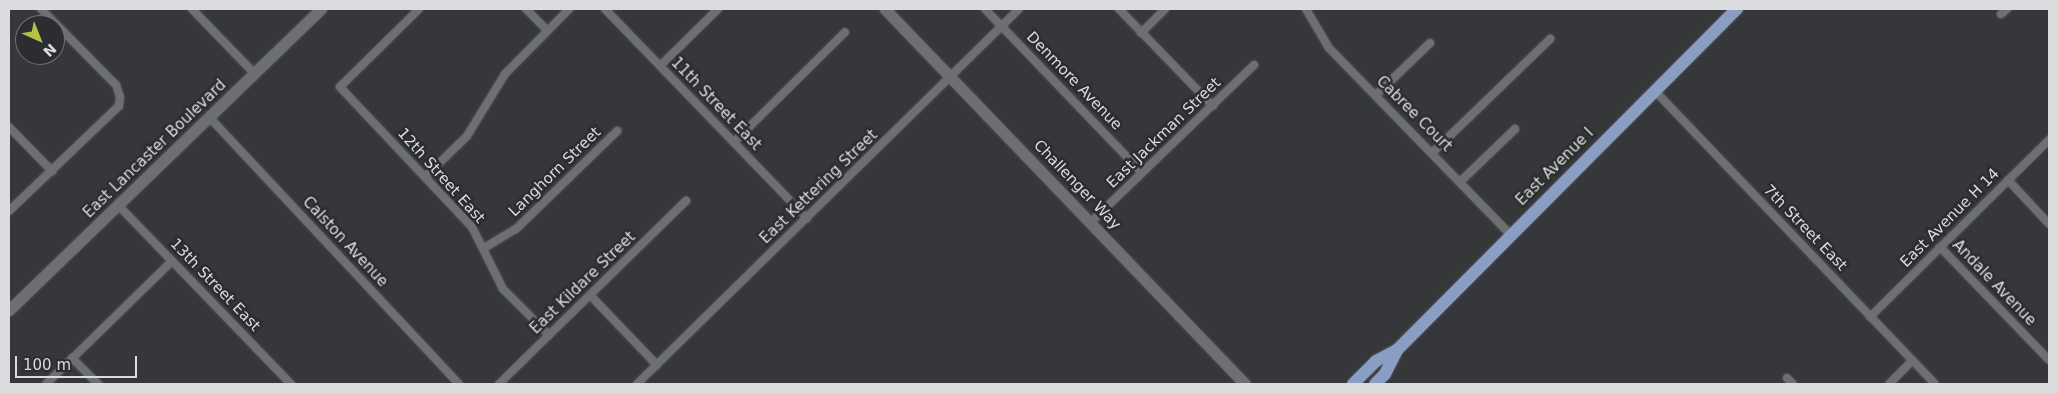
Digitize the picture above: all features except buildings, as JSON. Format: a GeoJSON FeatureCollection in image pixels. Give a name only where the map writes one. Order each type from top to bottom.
{"type":"FeatureCollection","features":[{"type":"Feature","properties":{"kind":"main road","name":"East Lancaster Boulevard"},"geometry":{"type":"LineString","coordinates":[[9,310],[322,9]]}},
{"type":"Feature","properties":{"kind":"main road","name":"Challenger Way"},"geometry":{"type":"LineString","coordinates":[[885,9],[1092,221],[1245,384]]}},
{"type":"Feature","properties":{"kind":"main road","name":"East Avenue I"},"geometry":{"type":"LineString","coordinates":[[1375,384],[1385,374],[1397,350],[1510,234],[1737,9]]}},
{"type":"Feature","properties":{"kind":"main road","name":"East Avenue I"},"geometry":{"type":"LineString","coordinates":[[1353,384],[1376,361],[1397,350]]}},
{"type":"Feature","properties":{"kind":"street"},"geometry":{"type":"LineString","coordinates":[[9,212],[119,106],[120,97],[116,85],[41,9]]}},
{"type":"Feature","properties":{"kind":"street"},"geometry":{"type":"LineString","coordinates":[[192,9],[255,74]]}},
{"type":"Feature","properties":{"kind":"street","name":"12th Street East"},"geometry":{"type":"LineString","coordinates":[[419,9],[340,87],[472,227],[503,289],[549,335]]}},
{"type":"Feature","properties":{"kind":"street"},"geometry":{"type":"LineString","coordinates":[[526,9],[547,30]]}},
{"type":"Feature","properties":{"kind":"street"},"geometry":{"type":"LineString","coordinates":[[425,178],[467,136],[505,74],[570,9]]}},
{"type":"Feature","properties":{"kind":"street","name":"11th Street East"},"geometry":{"type":"LineString","coordinates":[[605,9],[807,218]]}},
{"type":"Feature","properties":{"kind":"street"},"geometry":{"type":"LineString","coordinates":[[661,65],[718,9]]}},
{"type":"Feature","properties":{"kind":"street","name":"Denmore Avenue"},"geometry":{"type":"LineString","coordinates":[[985,9],[1142,173]]}},
{"type":"Feature","properties":{"kind":"street","name":"East Kettering Street"},"geometry":{"type":"LineString","coordinates":[[637,384],[1019,9]]}},
{"type":"Feature","properties":{"kind":"street"},"geometry":{"type":"LineString","coordinates":[[1119,9],[1213,106]]}},
{"type":"Feature","properties":{"kind":"street"},"geometry":{"type":"LineString","coordinates":[[1142,32],[1165,9]]}},
{"type":"Feature","properties":{"kind":"street","name":"Cabree Court"},"geometry":{"type":"LineString","coordinates":[[1306,9],[1329,48],[1434,152],[1510,234]]}},
{"type":"Feature","properties":{"kind":"street"},"geometry":{"type":"LineString","coordinates":[[734,142],[845,32]]}},
{"type":"Feature","properties":{"kind":"street"},"geometry":{"type":"LineString","coordinates":[[1434,152],[1550,39]]}},
{"type":"Feature","properties":{"kind":"street"},"geometry":{"type":"LineString","coordinates":[[1376,95],[1430,44]]}},
{"type":"Feature","properties":{"kind":"street","name":"East Jackman Street"},"geometry":{"type":"LineString","coordinates":[[1092,221],[1254,65]]}},
{"type":"Feature","properties":{"kind":"street","name":"7th Street East"},"geometry":{"type":"LineString","coordinates":[[1655,91],[1934,384]]}},
{"type":"Feature","properties":{"kind":"street","name":"Calston Avenue"},"geometry":{"type":"LineString","coordinates":[[210,118],[459,384]]}},
{"type":"Feature","properties":{"kind":"street"},"geometry":{"type":"LineString","coordinates":[[9,127],[52,171]]}},
{"type":"Feature","properties":{"kind":"street"},"geometry":{"type":"LineString","coordinates":[[1461,181],[1515,129]]}},
{"type":"Feature","properties":{"kind":"street","name":"Langhorn Street"},"geometry":{"type":"LineString","coordinates":[[484,248],[516,229],[617,131]]}},
{"type":"Feature","properties":{"kind":"street","name":"East Avenue H 14"},"geometry":{"type":"LineString","coordinates":[[1870,317],[2049,140]]}},
{"type":"Feature","properties":{"kind":"street"},"geometry":{"type":"LineString","coordinates":[[2008,180],[2049,224]]}},
{"type":"Feature","properties":{"kind":"street","name":"East Kildare Street"},"geometry":{"type":"LineString","coordinates":[[499,384],[686,201]]}},
{"type":"Feature","properties":{"kind":"street","name":"13th Street East"},"geometry":{"type":"LineString","coordinates":[[118,205],[291,384]]}},
{"type":"Feature","properties":{"kind":"street","name":"Andale Avenue"},"geometry":{"type":"LineString","coordinates":[[1940,247],[2049,360]]}},
{"type":"Feature","properties":{"kind":"street"},"geometry":{"type":"LineString","coordinates":[[46,384],[172,260]]}},
{"type":"Feature","properties":{"kind":"street"},"geometry":{"type":"LineString","coordinates":[[590,295],[657,364]]}},
{"type":"Feature","properties":{"kind":"street"},"geometry":{"type":"LineString","coordinates":[[72,358],[98,384]]}},
{"type":"Feature","properties":{"kind":"street"},"geometry":{"type":"LineString","coordinates":[[1889,384],[1912,361]]}}]}
